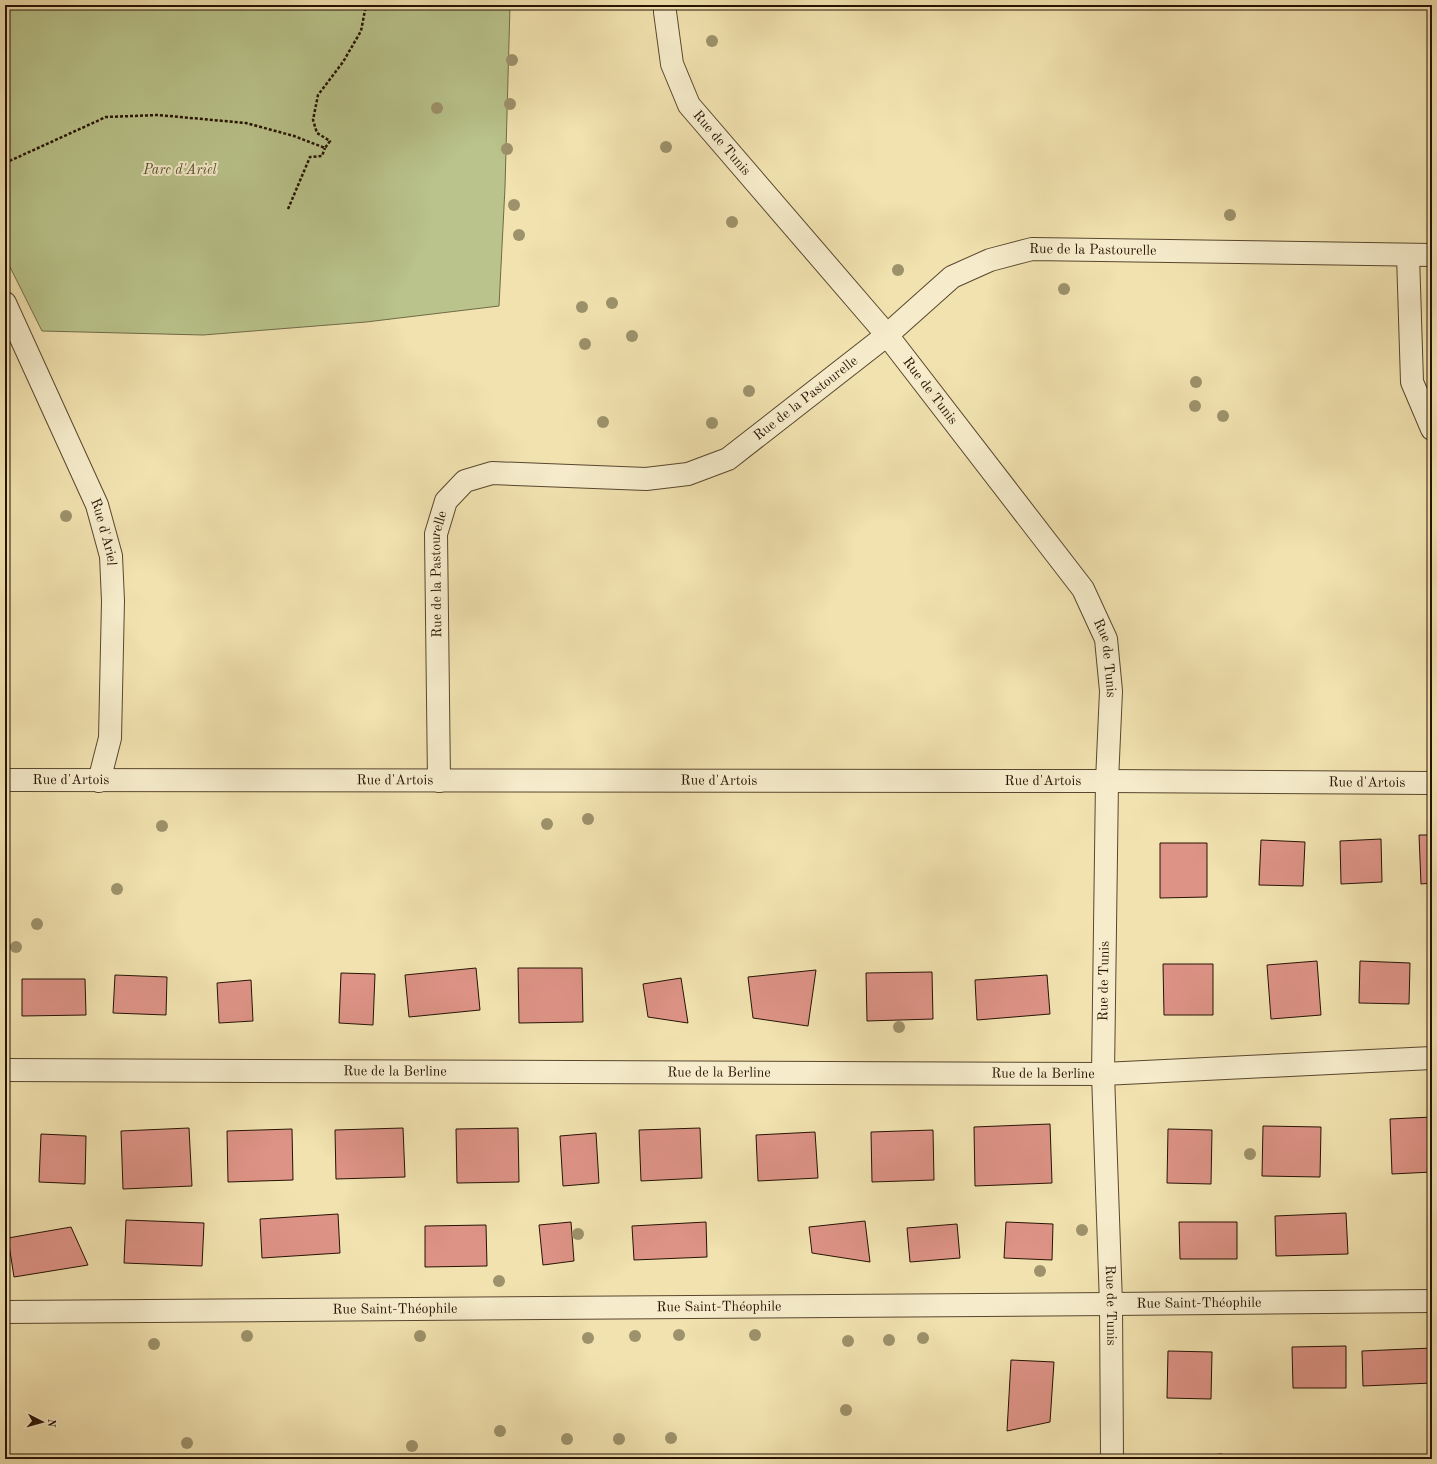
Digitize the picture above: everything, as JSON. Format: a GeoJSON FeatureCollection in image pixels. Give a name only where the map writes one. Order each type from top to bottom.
{"type":"FeatureCollection","features":[{"type":"Feature","properties":{"kind":"street","name":"Rue de Tunis"},"geometry":{"type":"LineString","coordinates":[[665,5],[672,64],[689,105],[887,335],[1083,589],[1106,639],[1111,691],[1107,781],[1103,1074],[1111,1304],[1112,1459]]}},
{"type":"Feature","properties":{"kind":"street","name":"Rue de la Pastourelle"},"geometry":{"type":"LineString","coordinates":[[439,781],[436,534],[446,501],[465,481],[492,473],[646,478],[688,474],[728,459],[887,335],[952,277],[990,260],[1032,249],[1432,255]]}},
{"type":"Feature","properties":{"kind":"street"},"geometry":{"type":"LineString","coordinates":[[1408,255],[1412,382],[1432,429]]}},
{"type":"Feature","properties":{"kind":"street","name":"Rue d'Ariel"},"geometry":{"type":"LineString","coordinates":[[5,303],[97,505],[111,556],[113,601],[110,738],[99,781]]}},
{"type":"Feature","properties":{"kind":"street","name":"Rue d'Artois"},"geometry":{"type":"LineString","coordinates":[[5,780],[1107,781],[1432,783]]}},
{"type":"Feature","properties":{"kind":"street","name":"Rue de la Berline"},"geometry":{"type":"LineString","coordinates":[[5,1070],[1103,1074],[1432,1058]]}},
{"type":"Feature","properties":{"kind":"street","name":"Rue Saint-Théophile"},"geometry":{"type":"LineString","coordinates":[[5,1312],[1111,1304],[1432,1300]]}},
{"type":"Feature","properties":{"kind":"path"},"geometry":{"type":"LineString","coordinates":[[288,209],[310,157],[322,156],[330,141],[317,133],[313,120],[318,95],[343,62],[361,31],[366,5]]}},
{"type":"Feature","properties":{"kind":"path"},"geometry":{"type":"LineString","coordinates":[[5,163],[106,117],[158,115],[246,123],[294,136],[325,148]]}},
{"type":"Feature","properties":{"kind":"green space","name":"Parc d'Ariel"},"geometry":{"type":"Polygon","coordinates":[[[5,5],[510,5],[505,187],[499,306],[366,322],[203,335],[42,331],[5,257],[5,5]]]}},
{"type":"Feature","properties":{"kind":"building"},"geometry":{"type":"Polygon","coordinates":[[[1419,835],[1432,835],[1432,883],[1421,884],[1419,835]]]}},
{"type":"Feature","properties":{"kind":"building"},"geometry":{"type":"Polygon","coordinates":[[[1381,839],[1382,882],[1341,884],[1340,841],[1381,839]]]}},
{"type":"Feature","properties":{"kind":"building"},"geometry":{"type":"Polygon","coordinates":[[[1261,840],[1305,842],[1303,886],[1259,885],[1261,840]]]}},
{"type":"Feature","properties":{"kind":"building"},"geometry":{"type":"Polygon","coordinates":[[[1160,843],[1207,843],[1207,897],[1160,898],[1160,843]]]}},
{"type":"Feature","properties":{"kind":"building"},"geometry":{"type":"Polygon","coordinates":[[[1429,960],[1432,960],[1432,1006],[1429,1006],[1429,960]]]}},
{"type":"Feature","properties":{"kind":"building"},"geometry":{"type":"Polygon","coordinates":[[[1317,961],[1321,1015],[1271,1019],[1267,965],[1317,961]]]}},
{"type":"Feature","properties":{"kind":"building"},"geometry":{"type":"Polygon","coordinates":[[[1360,961],[1410,963],[1409,1004],[1359,1003],[1360,961]]]}},
{"type":"Feature","properties":{"kind":"building"},"geometry":{"type":"Polygon","coordinates":[[[1163,964],[1213,964],[1213,1015],[1164,1015],[1163,964]]]}},
{"type":"Feature","properties":{"kind":"building"},"geometry":{"type":"Polygon","coordinates":[[[476,968],[480,1010],[409,1017],[405,975],[476,968]]]}},
{"type":"Feature","properties":{"kind":"building"},"geometry":{"type":"Polygon","coordinates":[[[518,968],[582,968],[583,1022],[519,1023],[518,968]]]}},
{"type":"Feature","properties":{"kind":"building"},"geometry":{"type":"Polygon","coordinates":[[[816,970],[808,1026],[753,1018],[748,977],[816,970]]]}},
{"type":"Feature","properties":{"kind":"building"},"geometry":{"type":"Polygon","coordinates":[[[932,972],[933,1019],[867,1021],[866,973],[932,972]]]}},
{"type":"Feature","properties":{"kind":"building"},"geometry":{"type":"Polygon","coordinates":[[[341,973],[375,974],[373,1025],[339,1023],[341,973]]]}},
{"type":"Feature","properties":{"kind":"building"},"geometry":{"type":"Polygon","coordinates":[[[115,975],[167,977],[166,1015],[113,1013],[115,975]]]}},
{"type":"Feature","properties":{"kind":"building"},"geometry":{"type":"Polygon","coordinates":[[[1047,975],[1050,1014],[977,1020],[975,980],[1047,975]]]}},
{"type":"Feature","properties":{"kind":"building"},"geometry":{"type":"Polygon","coordinates":[[[681,978],[688,1023],[648,1017],[643,984],[681,978]]]}},
{"type":"Feature","properties":{"kind":"building"},"geometry":{"type":"Polygon","coordinates":[[[22,979],[85,979],[86,1015],[22,1016],[22,979]]]}},
{"type":"Feature","properties":{"kind":"building"},"geometry":{"type":"Polygon","coordinates":[[[251,980],[253,1021],[219,1023],[217,983],[251,980]]]}},
{"type":"Feature","properties":{"kind":"building"},"geometry":{"type":"Polygon","coordinates":[[[1432,1117],[1432,1172],[1392,1174],[1390,1119],[1432,1117]]]}},
{"type":"Feature","properties":{"kind":"building"},"geometry":{"type":"Polygon","coordinates":[[[1050,1124],[1052,1183],[975,1186],[974,1127],[1050,1124]]]}},
{"type":"Feature","properties":{"kind":"building"},"geometry":{"type":"Polygon","coordinates":[[[1263,1126],[1321,1127],[1320,1177],[1262,1176],[1263,1126]]]}},
{"type":"Feature","properties":{"kind":"building"},"geometry":{"type":"Polygon","coordinates":[[[189,1128],[192,1186],[123,1189],[121,1131],[189,1128]]]}},
{"type":"Feature","properties":{"kind":"building"},"geometry":{"type":"Polygon","coordinates":[[[403,1128],[405,1177],[336,1179],[335,1130],[403,1128]]]}},
{"type":"Feature","properties":{"kind":"building"},"geometry":{"type":"Polygon","coordinates":[[[518,1128],[519,1182],[457,1183],[456,1129],[518,1128]]]}},
{"type":"Feature","properties":{"kind":"building"},"geometry":{"type":"Polygon","coordinates":[[[700,1128],[702,1178],[641,1181],[639,1130],[700,1128]]]}},
{"type":"Feature","properties":{"kind":"building"},"geometry":{"type":"Polygon","coordinates":[[[292,1129],[293,1180],[228,1182],[227,1131],[292,1129]]]}},
{"type":"Feature","properties":{"kind":"building"},"geometry":{"type":"Polygon","coordinates":[[[1168,1129],[1212,1130],[1211,1184],[1167,1183],[1168,1129]]]}},
{"type":"Feature","properties":{"kind":"building"},"geometry":{"type":"Polygon","coordinates":[[[933,1130],[934,1180],[872,1182],[871,1132],[933,1130]]]}},
{"type":"Feature","properties":{"kind":"building"},"geometry":{"type":"Polygon","coordinates":[[[815,1132],[818,1178],[758,1181],[756,1135],[815,1132]]]}},
{"type":"Feature","properties":{"kind":"building"},"geometry":{"type":"Polygon","coordinates":[[[596,1133],[599,1183],[563,1186],[560,1136],[596,1133]]]}},
{"type":"Feature","properties":{"kind":"building"},"geometry":{"type":"Polygon","coordinates":[[[41,1134],[86,1136],[85,1184],[39,1182],[41,1134]]]}},
{"type":"Feature","properties":{"kind":"building"},"geometry":{"type":"Polygon","coordinates":[[[1346,1213],[1348,1254],[1276,1256],[1275,1216],[1346,1213]]]}},
{"type":"Feature","properties":{"kind":"building"},"geometry":{"type":"Polygon","coordinates":[[[338,1214],[340,1253],[262,1258],[260,1219],[338,1214]]]}},
{"type":"Feature","properties":{"kind":"building"},"geometry":{"type":"Polygon","coordinates":[[[126,1220],[204,1223],[202,1266],[124,1263],[126,1220]]]}},
{"type":"Feature","properties":{"kind":"building"},"geometry":{"type":"Polygon","coordinates":[[[865,1221],[870,1262],[812,1253],[809,1227],[865,1221]]]}},
{"type":"Feature","properties":{"kind":"building"},"geometry":{"type":"Polygon","coordinates":[[[571,1222],[574,1261],[543,1265],[539,1225],[571,1222]]]}},
{"type":"Feature","properties":{"kind":"building"},"geometry":{"type":"Polygon","coordinates":[[[706,1222],[707,1257],[634,1260],[632,1226],[706,1222]]]}},
{"type":"Feature","properties":{"kind":"building"},"geometry":{"type":"Polygon","coordinates":[[[1006,1222],[1053,1224],[1052,1260],[1004,1258],[1006,1222]]]}},
{"type":"Feature","properties":{"kind":"building"},"geometry":{"type":"Polygon","coordinates":[[[1179,1222],[1237,1222],[1237,1259],[1180,1259],[1179,1222]]]}},
{"type":"Feature","properties":{"kind":"building"},"geometry":{"type":"Polygon","coordinates":[[[957,1224],[960,1258],[910,1262],[907,1228],[957,1224]]]}},
{"type":"Feature","properties":{"kind":"building"},"geometry":{"type":"Polygon","coordinates":[[[486,1225],[487,1266],[425,1267],[425,1226],[486,1225]]]}},
{"type":"Feature","properties":{"kind":"building"},"geometry":{"type":"Polygon","coordinates":[[[71,1227],[88,1265],[14,1277],[8,1238],[71,1227]]]}},
{"type":"Feature","properties":{"kind":"building"},"geometry":{"type":"Polygon","coordinates":[[[1346,1346],[1346,1388],[1293,1388],[1292,1347],[1346,1346]]]}},
{"type":"Feature","properties":{"kind":"building"},"geometry":{"type":"Polygon","coordinates":[[[1432,1348],[1432,1383],[1363,1386],[1362,1351],[1432,1348]]]}},
{"type":"Feature","properties":{"kind":"building"},"geometry":{"type":"Polygon","coordinates":[[[1168,1351],[1212,1352],[1211,1399],[1167,1398],[1168,1351]]]}},
{"type":"Feature","properties":{"kind":"building"},"geometry":{"type":"Polygon","coordinates":[[[1011,1360],[1054,1362],[1050,1422],[1007,1431],[1011,1360]]]}},
{"type":"Feature","properties":{"kind":"building"},"geometry":{"type":"Polygon","coordinates":[[[1222,1454],[1223,1459],[1172,1459],[1172,1458],[1222,1454]]]}}]}
